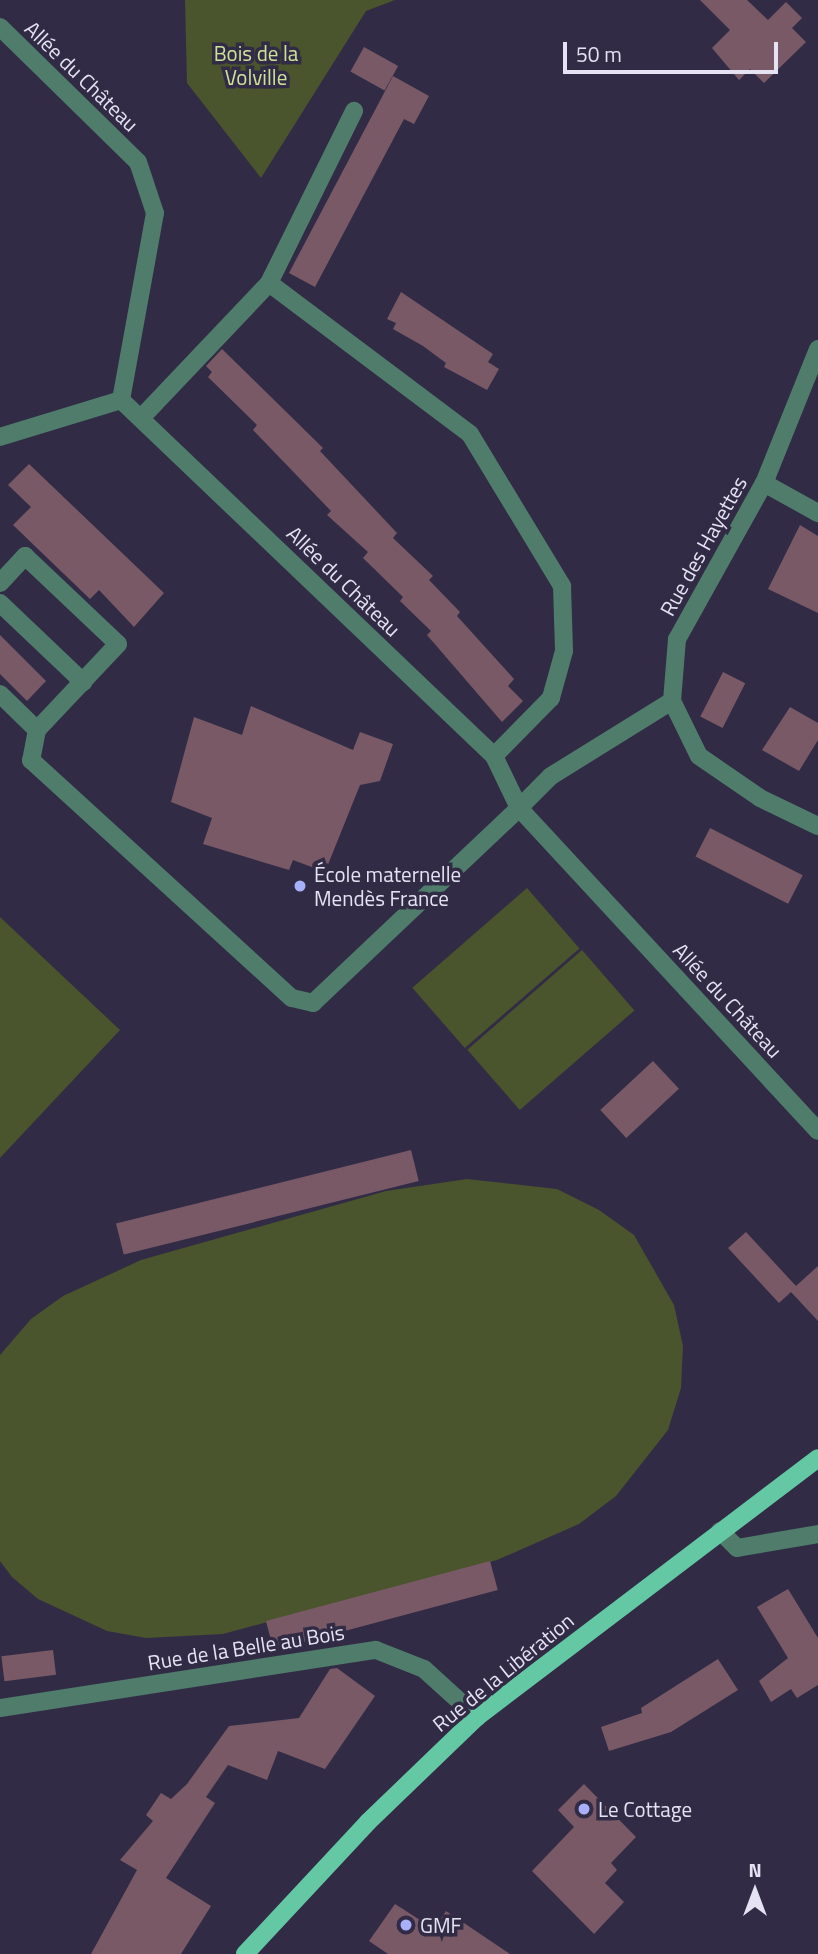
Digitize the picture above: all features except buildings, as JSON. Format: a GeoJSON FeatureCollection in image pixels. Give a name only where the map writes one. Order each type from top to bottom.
{"type":"FeatureCollection","features":[{"type":"Feature","properties":{"kind":"main road","name":"Rue de la Libération"},"geometry":{"type":"LineString","coordinates":[[245,1954],[359,1831],[477,1717],[818,1458]]}},
{"type":"Feature","properties":{"kind":"street","name":"Allée du Château"},"geometry":{"type":"LineString","coordinates":[[0,27],[138,162],[155,213],[121,400],[494,756],[519,808],[818,1131]]}},
{"type":"Feature","properties":{"kind":"street"},"geometry":{"type":"LineString","coordinates":[[141,418],[269,283],[354,111]]}},
{"type":"Feature","properties":{"kind":"street"},"geometry":{"type":"LineString","coordinates":[[269,283],[470,434],[562,586],[564,651],[551,698],[494,756]]}},
{"type":"Feature","properties":{"kind":"street","name":"Rue des Hayettes"},"geometry":{"type":"LineString","coordinates":[[672,701],[677,639],[764,483],[818,349]]}},
{"type":"Feature","properties":{"kind":"street"},"geometry":{"type":"LineString","coordinates":[[0,438],[121,400]]}},
{"type":"Feature","properties":{"kind":"street"},"geometry":{"type":"LineString","coordinates":[[764,483],[818,513]]}},
{"type":"Feature","properties":{"kind":"street"},"geometry":{"type":"LineString","coordinates":[[0,583],[25,556],[118,644],[37,730],[30,760],[292,998],[313,1003],[551,776],[672,701],[699,756],[760,797],[818,826]]}},
{"type":"Feature","properties":{"kind":"street"},"geometry":{"type":"LineString","coordinates":[[0,603],[83,681]]}},
{"type":"Feature","properties":{"kind":"street"},"geometry":{"type":"LineString","coordinates":[[0,694],[37,730]]}},
{"type":"Feature","properties":{"kind":"street"},"geometry":{"type":"LineString","coordinates":[[720,1531],[737,1548],[818,1534]]}},
{"type":"Feature","properties":{"kind":"street","name":"Rue de la Belle au Bois"},"geometry":{"type":"LineString","coordinates":[[0,1708],[376,1650],[424,1668],[477,1717]]}},
{"type":"Feature","properties":{"kind":"green space","name":"Bois de la Volville"},"geometry":{"type":"Polygon","coordinates":[[[185,0],[395,0],[366,11],[261,178],[187,83],[185,0]]]}},
{"type":"Feature","properties":{"kind":"green space"},"geometry":{"type":"Polygon","coordinates":[[[527,888],[579,948],[465,1048],[412,988],[527,888]]]}},
{"type":"Feature","properties":{"kind":"green space"},"geometry":{"type":"Polygon","coordinates":[[[0,917],[120,1030],[0,1158],[0,917]]]}},
{"type":"Feature","properties":{"kind":"green space"},"geometry":{"type":"Polygon","coordinates":[[[582,950],[634,1010],[520,1110],[467,1050],[582,950]]]}},
{"type":"Feature","properties":{"kind":"green space"},"geometry":{"type":"Polygon","coordinates":[[[467,1179],[557,1189],[599,1210],[634,1235],[674,1305],[683,1346],[681,1388],[668,1430],[616,1496],[579,1524],[497,1560],[223,1634],[146,1638],[107,1631],[38,1599],[12,1577],[0,1561],[0,1355],[31,1319],[63,1296],[141,1260],[386,1191],[467,1179]]]}},
{"type":"Feature","properties":{"kind":"place","name":"École maternelle Mendès France"},"geometry":{"type":"Point","coordinates":[300,886]}},
{"type":"Feature","properties":{"kind":"place","name":"Le Cottage"},"geometry":{"type":"Point","coordinates":[584,1809]}},
{"type":"Feature","properties":{"kind":"place","name":"GMF"},"geometry":{"type":"Point","coordinates":[406,1925]}}]}
